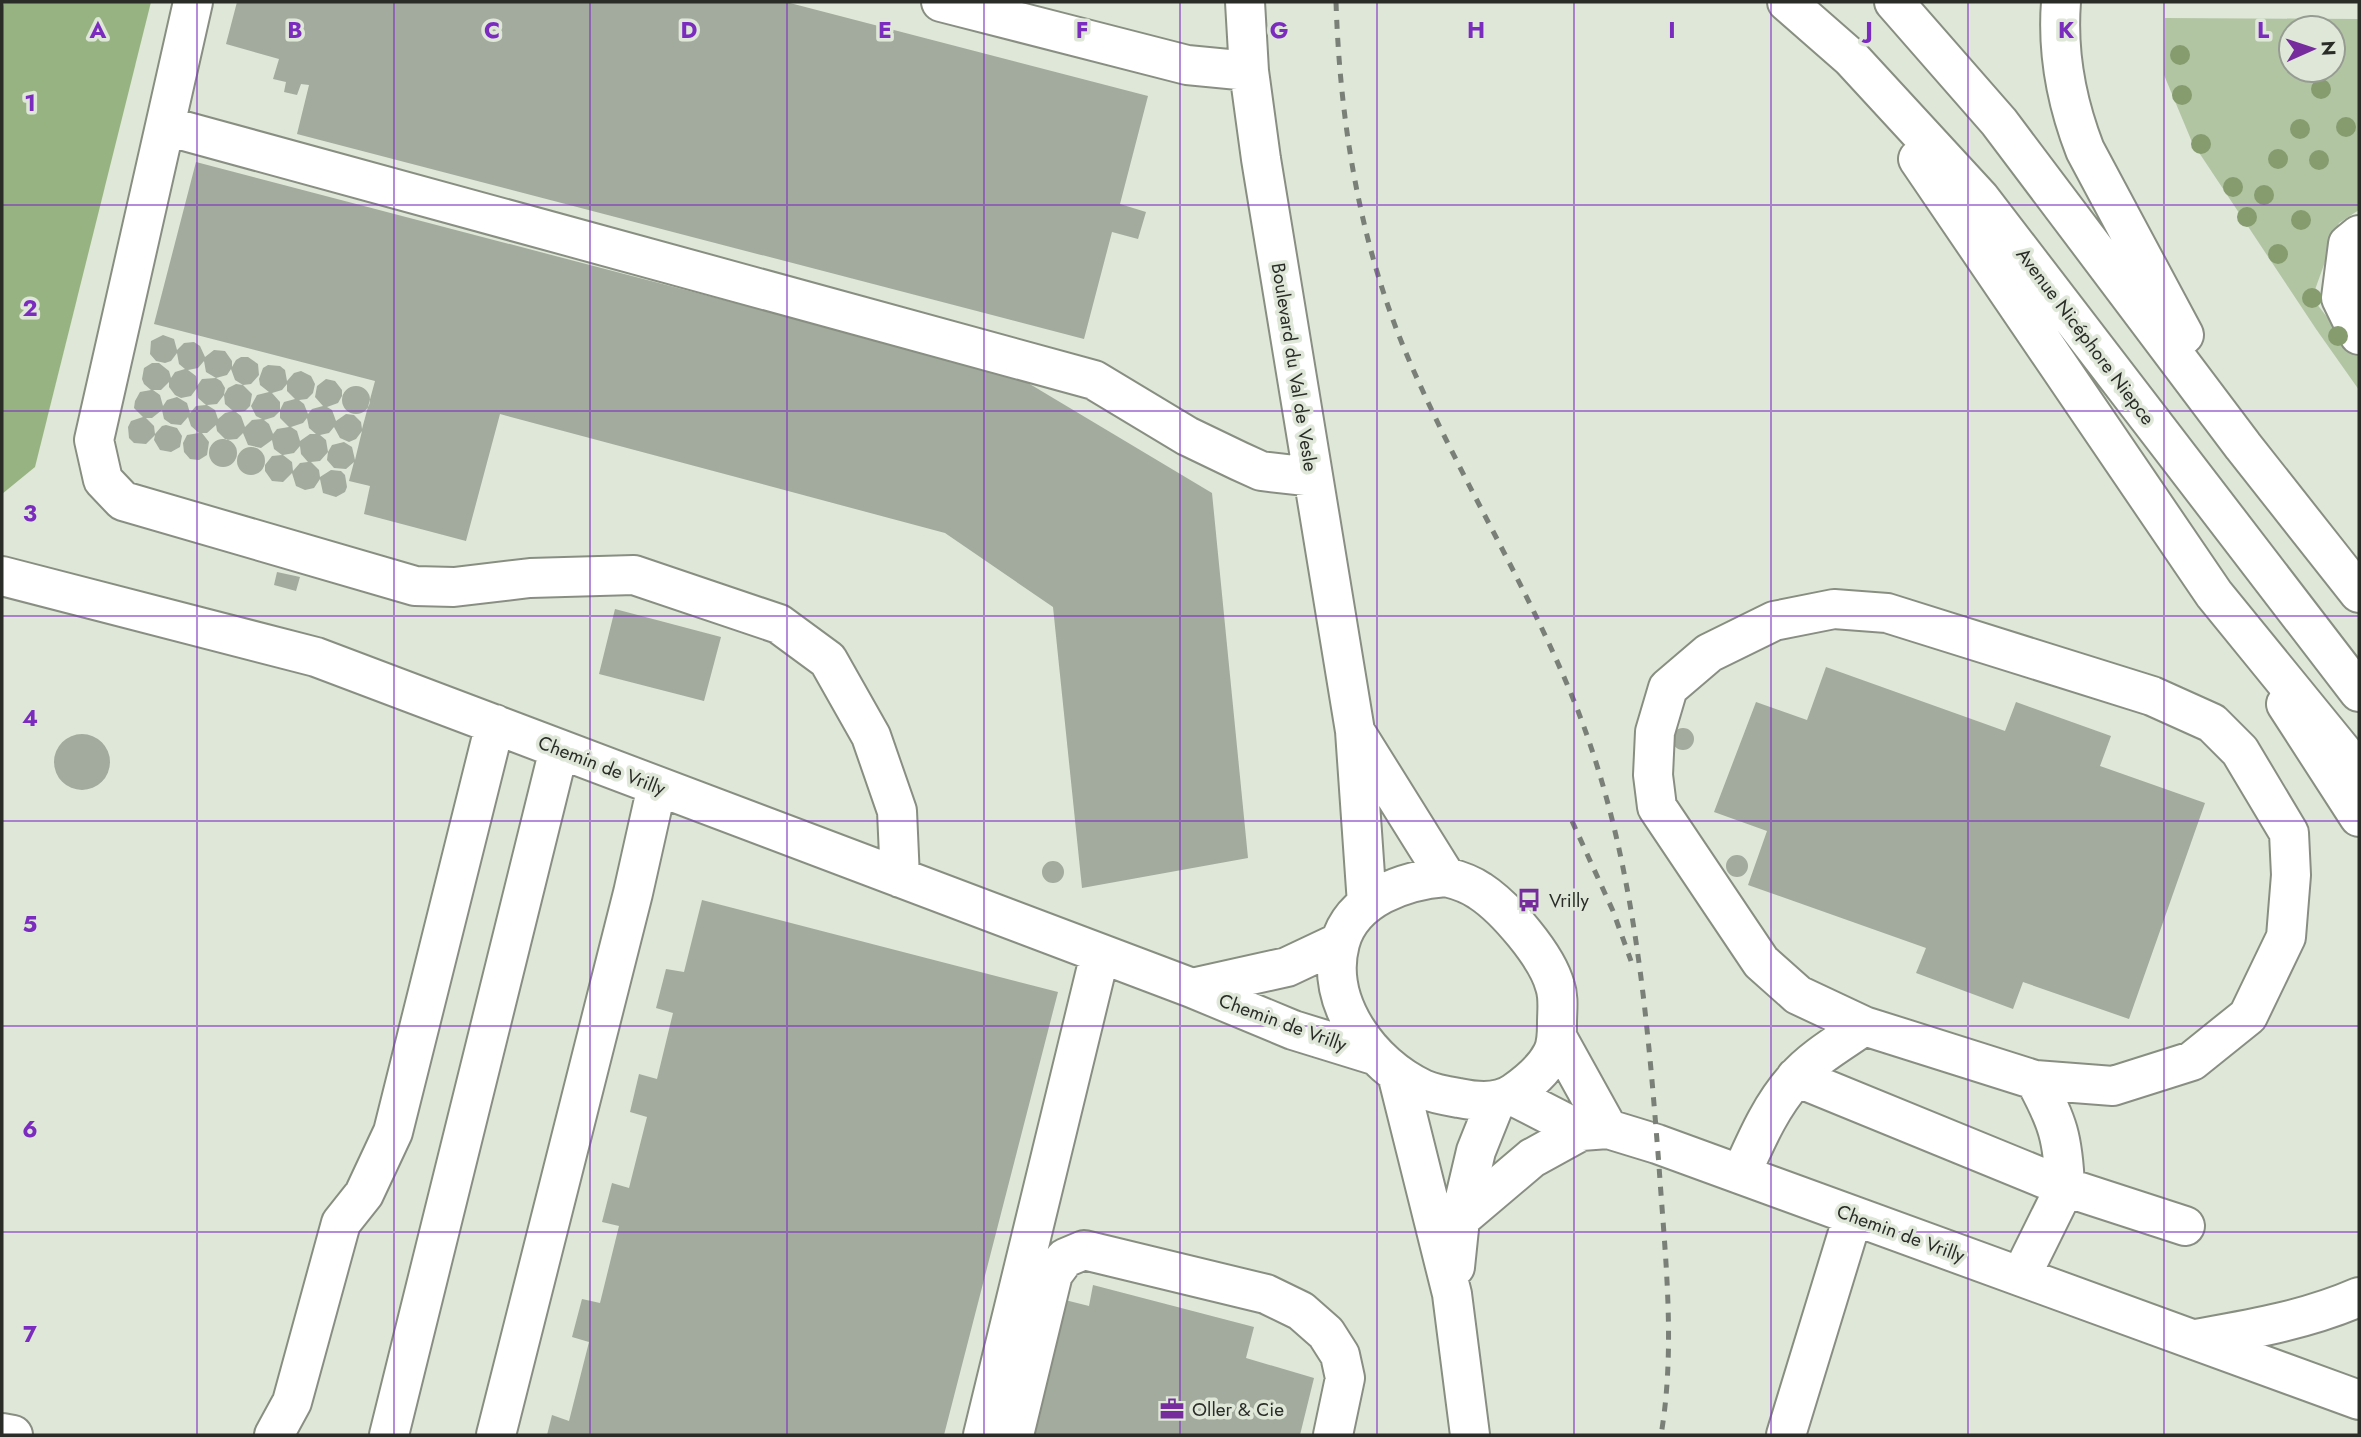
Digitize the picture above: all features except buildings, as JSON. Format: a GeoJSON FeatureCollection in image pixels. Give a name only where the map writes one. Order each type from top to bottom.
{"type":"FeatureCollection","features":[{"type":"Feature","properties":{"kind":"main road"},"geometry":{"type":"LineString","coordinates":[[193,2],[94,440],[103,480],[123,501],[415,586],[454,587],[530,578],[634,575],[779,624],[828,660],[872,736],[897,811],[900,878]]}},
{"type":"Feature","properties":{"kind":"main road"},"geometry":{"type":"LineString","coordinates":[[941,2],[1187,65],[1249,71]]}},
{"type":"Feature","properties":{"kind":"main road","name":"Boulevard du Val de Vesle"},"geometry":{"type":"LineString","coordinates":[[1245,2],[1249,71],[1355,731],[1367,904]]}},
{"type":"Feature","properties":{"kind":"main road","name":"Avenue Nicéphore Niepce"},"geometry":{"type":"LineString","coordinates":[[1787,2],[1851,58],[1980,198],[2359,692]]}},
{"type":"Feature","properties":{"kind":"main road"},"geometry":{"type":"LineString","coordinates":[[1894,2],[1998,122],[2243,446],[2359,593]]}},
{"type":"Feature","properties":{"kind":"main road"},"geometry":{"type":"LineString","coordinates":[[2061,2],[2059,43],[2065,87],[2073,120],[2085,150],[2243,446]]}},
{"type":"Feature","properties":{"kind":"main road"},"geometry":{"type":"LineString","coordinates":[[1851,58],[2214,594],[2359,817]]}},
{"type":"Feature","properties":{"kind":"main road"},"geometry":{"type":"LineString","coordinates":[[166,126],[1094,380],[1187,436],[1261,471],[1313,477]]}},
{"type":"Feature","properties":{"kind":"main road"},"geometry":{"type":"LineString","coordinates":[[2359,235],[2348,244],[2341,298],[2359,335]]}},
{"type":"Feature","properties":{"kind":"main road","name":"Chemin de Vrilly"},"geometry":{"type":"LineString","coordinates":[[2,576],[316,656],[1192,988],[1385,1064]]}},
{"type":"Feature","properties":{"kind":"main road"},"geometry":{"type":"LineString","coordinates":[[2214,594],[2359,772]]}},
{"type":"Feature","properties":{"kind":"main road"},"geometry":{"type":"LineString","coordinates":[[1834,609],[1887,612],[2151,696],[2212,723],[2240,751],[2289,833],[2291,875],[2286,937],[2248,1016],[2192,1061],[2113,1086],[2035,1080],[1864,1026],[1798,995],[1761,962],[1657,807],[1653,775],[1655,733],[1668,688],[1709,653],[1774,621],[1834,609]]}},
{"type":"Feature","properties":{"kind":"main road"},"geometry":{"type":"LineString","coordinates":[[274,1435],[292,1402],[341,1223],[364,1194],[393,1132],[495,724]]}},
{"type":"Feature","properties":{"kind":"main road","name":"Boulevard du Val de Vesle"},"geometry":{"type":"LineString","coordinates":[[1355,731],[1446,877]]}},
{"type":"Feature","properties":{"kind":"main road"},"geometry":{"type":"LineString","coordinates":[[389,1435],[559,749]]}},
{"type":"Feature","properties":{"kind":"main road"},"geometry":{"type":"LineString","coordinates":[[496,1435],[633,892],[657,786]]}},
{"type":"Feature","properties":{"kind":"main road"},"geometry":{"type":"LineString","coordinates":[[1452,1294],[1460,1219],[1476,1151],[1503,1098],[1542,1069],[1552,1053],[1557,1037],[1558,999],[1546,964],[1535,947],[1481,891],[1463,881],[1446,877],[1429,878],[1392,888],[1367,904],[1353,920],[1340,942],[1338,979],[1346,1009],[1358,1032],[1385,1064],[1424,1090],[1472,1100],[1503,1098]]}},
{"type":"Feature","properties":{"kind":"main road","name":"Chemin de Vrilly"},"geometry":{"type":"LineString","coordinates":[[1192,988],[1287,967],[1340,942]]}},
{"type":"Feature","properties":{"kind":"main road"},"geometry":{"type":"LineString","coordinates":[[983,1435],[1100,954]]}},
{"type":"Feature","properties":{"kind":"main road"},"geometry":{"type":"LineString","coordinates":[[1741,1174],[1763,1126],[1796,1077],[1864,1026]]}},
{"type":"Feature","properties":{"kind":"main road"},"geometry":{"type":"LineString","coordinates":[[1460,1219],[1532,1157],[1594,1130],[1557,1037]]}},
{"type":"Feature","properties":{"kind":"main road"},"geometry":{"type":"LineString","coordinates":[[1385,1064],[1452,1294],[1469,1435]]}},
{"type":"Feature","properties":{"kind":"main road"},"geometry":{"type":"LineString","coordinates":[[1796,1077],[2065,1186],[2185,1226]]}},
{"type":"Feature","properties":{"kind":"main road"},"geometry":{"type":"LineString","coordinates":[[2021,1276],[2065,1186],[2063,1146],[2053,1112],[2035,1080]]}},
{"type":"Feature","properties":{"kind":"main road","name":"Chemin de Vrilly"},"geometry":{"type":"LineString","coordinates":[[1503,1098],[1594,1130],[1657,1144],[2359,1400]]}},
{"type":"Feature","properties":{"kind":"main road"},"geometry":{"type":"LineString","coordinates":[[1793,1433],[1853,1216]]}},
{"type":"Feature","properties":{"kind":"main road"},"geometry":{"type":"LineString","coordinates":[[1014,1435],[1054,1274],[1065,1258],[1084,1250],[1266,1294],[1301,1311],[1326,1333],[1340,1355],[1345,1378],[1333,1435]]}},
{"type":"Feature","properties":{"kind":"main road","name":"Chemin de Vrilly"},"geometry":{"type":"LineString","coordinates":[[2193,1339],[2282,1324],[2330,1310],[2359,1297]]}},
{"type":"Feature","properties":{"kind":"main road"},"geometry":{"type":"LineString","coordinates":[[2,1433],[13,1435]]}},
{"type":"Feature","properties":{"kind":"shaded area"},"geometry":{"type":"Polygon","coordinates":[[[4,2],[151,2],[35,467],[2,494],[2,11],[4,2]]]}},
{"type":"Feature","properties":{"kind":"shaded area"},"geometry":{"type":"Polygon","coordinates":[[[2165,18],[2277,19],[2277,84],[2347,84],[2347,19],[2359,19],[2359,210],[2339,223],[2312,298],[2359,357],[2359,390],[2316,329],[2192,142],[2164,75],[2165,18]]]}},
{"type":"Feature","properties":{"kind":"railway"},"geometry":{"type":"LineString","coordinates":[[1336,2],[1348,139],[1365,229],[1377,273],[1409,360],[1429,404],[1559,666],[1578,711],[1613,822],[1625,878],[1643,993],[1659,1166],[1669,1335],[1661,1435]]}},
{"type":"Feature","properties":{"kind":"railway"},"geometry":{"type":"LineString","coordinates":[[1572,821],[1613,911],[1631,961]]}},
{"type":"Feature","properties":{"kind":"place","name":"Vrilly"},"geometry":{"type":"Point","coordinates":[1529,900]}},
{"type":"Feature","properties":{"kind":"place","name":"Oller & Cie"},"geometry":{"type":"Point","coordinates":[1172,1409]}}]}
